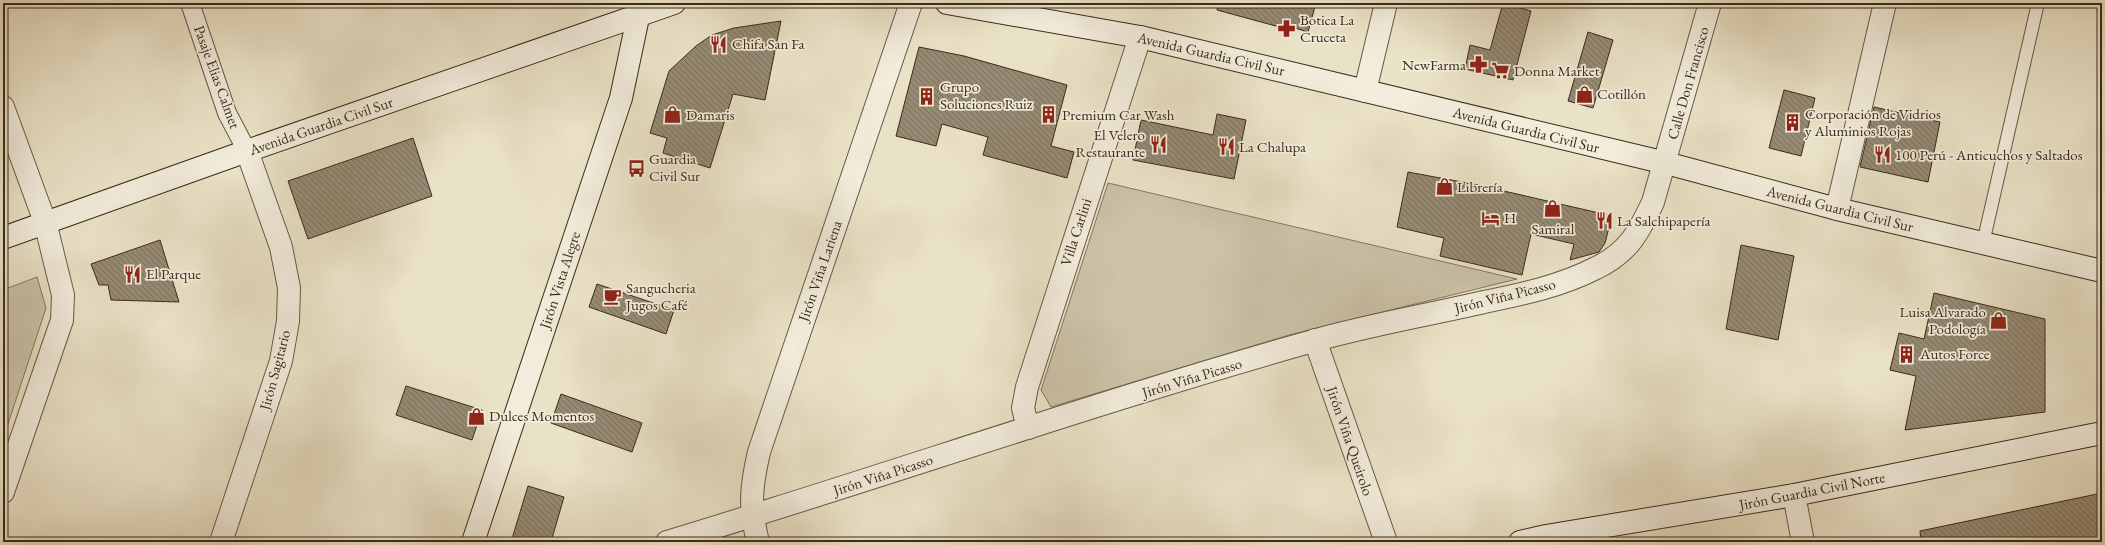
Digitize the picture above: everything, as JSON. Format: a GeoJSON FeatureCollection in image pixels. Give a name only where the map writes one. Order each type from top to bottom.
{"type":"FeatureCollection","features":[{"type":"Feature","properties":{"kind":"street","name":"Pasaje Elias Calmet"},"geometry":{"type":"LineString","coordinates":[[190,3],[227,113],[247,151]]}},
{"type":"Feature","properties":{"kind":"street","name":"Avenida Guardia Civil Sur"},"geometry":{"type":"LineString","coordinates":[[3,238],[640,9],[674,3]]}},
{"type":"Feature","properties":{"kind":"street","name":"Jirón Viña Lariena"},"geometry":{"type":"LineString","coordinates":[[758,542],[752,517],[752,486],[759,452],[911,3]]}},
{"type":"Feature","properties":{"kind":"street","name":"Avenida Guardia Civil Sur"},"geometry":{"type":"LineString","coordinates":[[947,3],[1140,37],[1666,164],[1836,209],[2102,271]]}},
{"type":"Feature","properties":{"kind":"street"},"geometry":{"type":"LineString","coordinates":[[1365,91],[1386,3]]}},
{"type":"Feature","properties":{"kind":"street","name":"Calle Don Francisco"},"geometry":{"type":"LineString","coordinates":[[1666,164],[1710,3]]}},
{"type":"Feature","properties":{"kind":"street"},"geometry":{"type":"LineString","coordinates":[[1836,209],[1885,3]]}},
{"type":"Feature","properties":{"kind":"street","name":"Jirón Vista Alegre"},"geometry":{"type":"LineString","coordinates":[[473,542],[621,98],[640,9]]}},
{"type":"Feature","properties":{"kind":"street","name":"Villa Carlini"},"geometry":{"type":"LineString","coordinates":[[1028,428],[1023,408],[1027,387],[1140,37]]}},
{"type":"Feature","properties":{"kind":"street"},"geometry":{"type":"LineString","coordinates":[[3,107],[45,222],[63,295],[62,320],[3,492]]}},
{"type":"Feature","properties":{"kind":"street","name":"Jirón Sagitario"},"geometry":{"type":"LineString","coordinates":[[221,542],[281,361],[288,321],[289,288],[281,247],[247,151]]}},
{"type":"Feature","properties":{"kind":"street","name":"Jirón Viña Picasso"},"geometry":{"type":"LineString","coordinates":[[667,542],[752,517],[1028,428],[1315,340],[1545,289],[1595,269],[1613,259],[1629,245],[1643,223],[1653,202],[1666,164]]}},
{"type":"Feature","properties":{"kind":"street","name":"Jirón Viña Queirolo"},"geometry":{"type":"LineString","coordinates":[[1315,340],[1386,542]]}},
{"type":"Feature","properties":{"kind":"street","name":"Jirón Guardia Civil Norte"},"geometry":{"type":"LineString","coordinates":[[1520,542],[1546,536],[1794,495],[2102,433]]}},
{"type":"Feature","properties":{"kind":"street"},"geometry":{"type":"LineString","coordinates":[[1794,495],[1803,542]]}},
{"type":"Feature","properties":{"kind":"lane"},"geometry":{"type":"LineString","coordinates":[[1983,243],[2038,3]]}},
{"type":"Feature","properties":{"kind":"shaded area"},"geometry":{"type":"Polygon","coordinates":[[[1108,183],[1517,279],[1289,335],[1051,407],[1041,390],[1108,183]]]}},
{"type":"Feature","properties":{"kind":"shaded area"},"geometry":{"type":"Polygon","coordinates":[[[37,277],[46,308],[3,439],[3,290],[37,277]]]}},
{"type":"Feature","properties":{"kind":"building"},"geometry":{"type":"Polygon","coordinates":[[[1218,3],[1316,3],[1308,32],[1295,28],[1294,31],[1217,10],[1218,3]]]}},
{"type":"Feature","properties":{"kind":"building"},"geometry":{"type":"Polygon","coordinates":[[[1503,3],[1531,11],[1513,80],[1465,69],[1470,45],[1490,50],[1503,3]]]}},
{"type":"Feature","properties":{"kind":"building"},"geometry":{"type":"Polygon","coordinates":[[[781,21],[765,100],[733,94],[710,168],[663,153],[667,138],[650,133],[669,71],[696,46],[712,35],[734,28],[781,21]]]}},
{"type":"Feature","properties":{"kind":"building"},"geometry":{"type":"Polygon","coordinates":[[[1588,32],[1613,40],[1593,108],[1568,101],[1588,32]]]}},
{"type":"Feature","properties":{"kind":"building"},"geometry":{"type":"Polygon","coordinates":[[[919,47],[964,56],[1067,85],[1051,146],[1074,152],[1067,178],[983,155],[988,137],[942,124],[936,146],[896,136],[919,47]]]}},
{"type":"Feature","properties":{"kind":"building","name":"Corporación de Vidrios y Aluminios Rojas"},"geometry":{"type":"Polygon","coordinates":[[[1784,90],[1815,98],[1801,156],[1769,148],[1784,90]]]}},
{"type":"Feature","properties":{"kind":"building"},"geometry":{"type":"Polygon","coordinates":[[[1874,107],[1940,122],[1928,182],[1860,167],[1874,107]]]}},
{"type":"Feature","properties":{"kind":"building"},"geometry":{"type":"Polygon","coordinates":[[[1217,114],[1246,120],[1234,179],[1133,160],[1141,120],[1213,135],[1217,114]]]}},
{"type":"Feature","properties":{"kind":"building"},"geometry":{"type":"Polygon","coordinates":[[[413,138],[432,196],[308,239],[288,181],[413,138]]]}},
{"type":"Feature","properties":{"kind":"building"},"geometry":{"type":"Polygon","coordinates":[[[1408,172],[1478,185],[1612,216],[1605,243],[1599,252],[1570,260],[1574,244],[1531,234],[1522,275],[1440,256],[1444,238],[1397,227],[1408,172]]]}},
{"type":"Feature","properties":{"kind":"building","name":"El Parque"},"geometry":{"type":"Polygon","coordinates":[[[160,240],[179,302],[111,300],[108,285],[99,285],[91,264],[160,240]]]}},
{"type":"Feature","properties":{"kind":"building"},"geometry":{"type":"Polygon","coordinates":[[[1741,245],[1794,256],[1778,340],[1726,329],[1741,245]]]}},
{"type":"Feature","properties":{"kind":"building"},"geometry":{"type":"Polygon","coordinates":[[[597,284],[674,310],[666,334],[589,307],[597,284]]]}},
{"type":"Feature","properties":{"kind":"building"},"geometry":{"type":"Polygon","coordinates":[[[1934,293],[2045,319],[2045,412],[1905,430],[1916,376],[1890,370],[1899,333],[1924,339],[1934,293]]]}},
{"type":"Feature","properties":{"kind":"building"},"geometry":{"type":"Polygon","coordinates":[[[406,386],[482,410],[472,440],[396,415],[406,386]]]}},
{"type":"Feature","properties":{"kind":"building"},"geometry":{"type":"Polygon","coordinates":[[[561,394],[642,423],[632,452],[551,423],[561,394]]]}},
{"type":"Feature","properties":{"kind":"building"},"geometry":{"type":"Polygon","coordinates":[[[528,486],[564,497],[551,542],[511,542],[528,486]]]}},
{"type":"Feature","properties":{"kind":"building"},"geometry":{"type":"Polygon","coordinates":[[[2102,493],[2102,542],[1921,542],[1920,531],[2102,493]]]}},
{"type":"Feature","properties":{"kind":"place","name":"Botica La Cruceta"},"geometry":{"type":"Point","coordinates":[1287,29]}},
{"type":"Feature","properties":{"kind":"place","name":"Chifa San Fa"},"geometry":{"type":"Point","coordinates":[719,44]}},
{"type":"Feature","properties":{"kind":"place","name":"NewFarma"},"geometry":{"type":"Point","coordinates":[1479,65]}},
{"type":"Feature","properties":{"kind":"place","name":"Donna Market"},"geometry":{"type":"Point","coordinates":[1501,71]}},
{"type":"Feature","properties":{"kind":"place","name":"Cotillón"},"geometry":{"type":"Point","coordinates":[1584,94]}},
{"type":"Feature","properties":{"kind":"place","name":"Grupo Soluciones Ruiz"},"geometry":{"type":"Point","coordinates":[927,96]}},
{"type":"Feature","properties":{"kind":"place","name":"Damaris"},"geometry":{"type":"Point","coordinates":[673,115]}},
{"type":"Feature","properties":{"kind":"place","name":"Premium Car Wash"},"geometry":{"type":"Point","coordinates":[1049,115]}},
{"type":"Feature","properties":{"kind":"place","name":"Corporación de Vidrios y Aluminios Rojas"},"geometry":{"type":"Point","coordinates":[1792,123]}},
{"type":"Feature","properties":{"kind":"place","name":"El Velero Restaurante"},"geometry":{"type":"Point","coordinates":[1158,144]}},
{"type":"Feature","properties":{"kind":"place","name":"La Chalupa"},"geometry":{"type":"Point","coordinates":[1226,147]}},
{"type":"Feature","properties":{"kind":"place","name":"100 Perú - Anticuchos y Saltados"},"geometry":{"type":"Point","coordinates":[1882,155]}},
{"type":"Feature","properties":{"kind":"place","name":"Guardia Civil Sur"},"geometry":{"type":"Point","coordinates":[636,168]}},
{"type":"Feature","properties":{"kind":"place","name":"Librería"},"geometry":{"type":"Point","coordinates":[1444,187]}},
{"type":"Feature","properties":{"kind":"place","name":"Samiral"},"geometry":{"type":"Point","coordinates":[1553,208]}},
{"type":"Feature","properties":{"kind":"place","name":"H"},"geometry":{"type":"Point","coordinates":[1491,218]}},
{"type":"Feature","properties":{"kind":"place","name":"La Salchipapería"},"geometry":{"type":"Point","coordinates":[1604,221]}},
{"type":"Feature","properties":{"kind":"place","name":"El Parque"},"geometry":{"type":"Point","coordinates":[133,274]}},
{"type":"Feature","properties":{"kind":"place","name":"Sangucheria Jugos Café"},"geometry":{"type":"Point","coordinates":[613,297]}},
{"type":"Feature","properties":{"kind":"place","name":"Luisa Alvarado Podología"},"geometry":{"type":"Point","coordinates":[1999,321]}},
{"type":"Feature","properties":{"kind":"place","name":"Autos Force"},"geometry":{"type":"Point","coordinates":[1907,354]}},
{"type":"Feature","properties":{"kind":"place","name":"Dulces Momentos"},"geometry":{"type":"Point","coordinates":[476,416]}}]}
